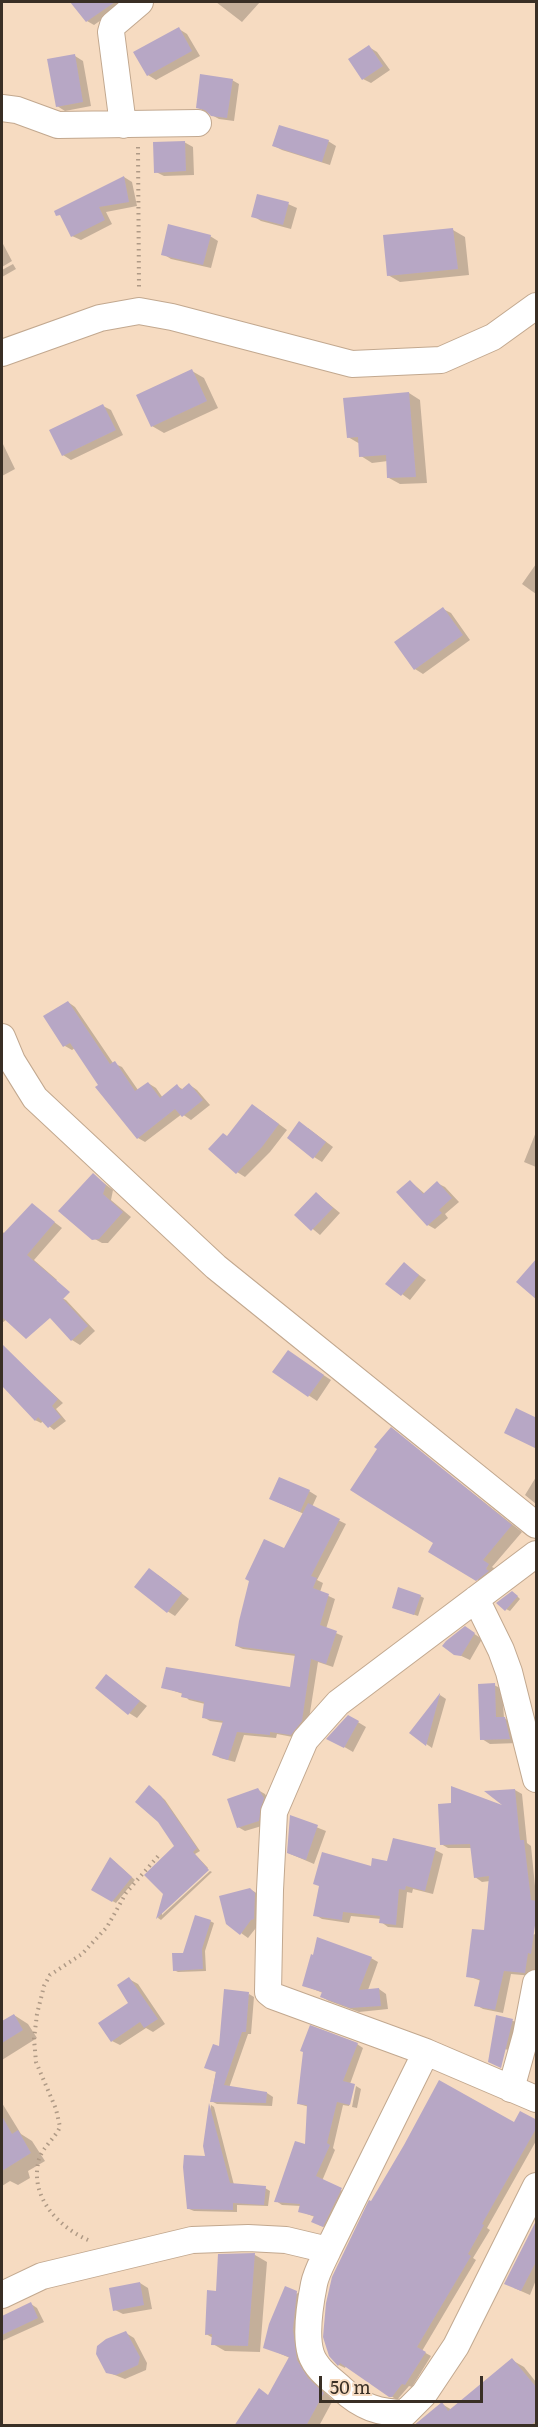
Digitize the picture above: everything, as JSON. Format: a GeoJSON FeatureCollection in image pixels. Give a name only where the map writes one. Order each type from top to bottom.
{"type":"FeatureCollection","features":[{"type":"Feature","properties":{"kind":"street"},"geometry":{"type":"LineString","coordinates":[[123,125],[111,32],[113,25],[140,2]]}},
{"type":"Feature","properties":{"kind":"street"},"geometry":{"type":"LineString","coordinates":[[2,108],[17,110],[58,125],[198,123]]}},
{"type":"Feature","properties":{"kind":"street"},"geometry":{"type":"LineString","coordinates":[[2,353],[100,318],[139,311],[172,317],[352,364],[441,360],[493,337],[537,306]]}},
{"type":"Feature","properties":{"kind":"street"},"geometry":{"type":"LineString","coordinates":[[2,1037],[12,1061],[35,1098],[216,1267],[537,1525]]}},
{"type":"Feature","properties":{"kind":"street"},"geometry":{"type":"LineString","coordinates":[[537,1554],[338,1703],[306,1740],[274,1812],[269,1902],[268,1992],[273,1996],[426,2052],[537,2099]]}},
{"type":"Feature","properties":{"kind":"street"},"geometry":{"type":"LineString","coordinates":[[476,1599],[509,1672],[537,1779]]}},
{"type":"Feature","properties":{"kind":"street"},"geometry":{"type":"LineString","coordinates":[[511,2089],[537,1983]]}},
{"type":"Feature","properties":{"kind":"street"},"geometry":{"type":"LineString","coordinates":[[426,2052],[314,2283],[309,2330],[311,2354],[318,2366],[354,2401],[386,2413],[405,2413],[424,2394],[456,2346],[537,2186]]}},
{"type":"Feature","properties":{"kind":"street"},"geometry":{"type":"LineString","coordinates":[[2,2295],[42,2276],[192,2240],[248,2238],[286,2240],[328,2250]]}},
{"type":"Feature","properties":{"kind":"path"},"geometry":{"type":"LineString","coordinates":[[123,125],[138,140],[139,311]]}},
{"type":"Feature","properties":{"kind":"path"},"geometry":{"type":"LineString","coordinates":[[96,2244],[75,2234],[56,2220],[42,2199],[38,2176],[40,2158],[60,2127],[56,2109],[36,2062],[34,2039],[37,2014],[44,1986],[50,1975],[82,1954],[107,1928],[126,1893],[159,1855]]}},
{"type":"Feature","properties":{"kind":"building"},"geometry":{"type":"Polygon","coordinates":[[[70,2],[115,2],[86,22],[70,2]]]}},
{"type":"Feature","properties":{"kind":"building"},"geometry":{"type":"Polygon","coordinates":[[[179,27],[192,51],[147,76],[133,52],[179,27]]]}},
{"type":"Feature","properties":{"kind":"building"},"geometry":{"type":"Polygon","coordinates":[[[369,45],[383,66],[362,80],[348,59],[369,45]]]}},
{"type":"Feature","properties":{"kind":"building"},"geometry":{"type":"Polygon","coordinates":[[[75,54],[83,102],[56,107],[47,59],[75,54]]]}},
{"type":"Feature","properties":{"kind":"building"},"geometry":{"type":"Polygon","coordinates":[[[200,74],[233,79],[227,118],[211,116],[205,110],[196,108],[200,74]]]}},
{"type":"Feature","properties":{"kind":"building"},"geometry":{"type":"Polygon","coordinates":[[[279,125],[329,140],[322,162],[272,146],[279,125]]]}},
{"type":"Feature","properties":{"kind":"building"},"geometry":{"type":"Polygon","coordinates":[[[185,141],[186,171],[154,173],[153,142],[185,141]]]}},
{"type":"Feature","properties":{"kind":"building"},"geometry":{"type":"Polygon","coordinates":[[[124,176],[129,202],[99,207],[105,220],[71,237],[60,215],[56,216],[54,211],[124,176]]]}},
{"type":"Feature","properties":{"kind":"building"},"geometry":{"type":"Polygon","coordinates":[[[257,194],[289,202],[283,225],[251,217],[257,194]]]}},
{"type":"Feature","properties":{"kind":"building"},"geometry":{"type":"Polygon","coordinates":[[[168,224],[211,235],[203,265],[161,255],[168,224]]]}},
{"type":"Feature","properties":{"kind":"building"},"geometry":{"type":"Polygon","coordinates":[[[453,228],[458,269],[387,276],[383,235],[453,228]]]}},
{"type":"Feature","properties":{"kind":"building"},"geometry":{"type":"Polygon","coordinates":[[[192,369],[207,401],[151,427],[136,395],[192,369]]]}},
{"type":"Feature","properties":{"kind":"building"},"geometry":{"type":"Polygon","coordinates":[[[409,392],[416,477],[387,478],[386,455],[359,457],[358,437],[347,438],[343,398],[409,392]]]}},
{"type":"Feature","properties":{"kind":"building"},"geometry":{"type":"Polygon","coordinates":[[[103,404],[116,430],[62,456],[49,430],[103,404]]]}},
{"type":"Feature","properties":{"kind":"building"},"geometry":{"type":"Polygon","coordinates":[[[443,607],[463,635],[414,670],[394,642],[443,607]]]}},
{"type":"Feature","properties":{"kind":"building"},"geometry":{"type":"Polygon","coordinates":[[[68,1001],[110,1064],[115,1061],[135,1091],[148,1082],[160,1098],[177,1084],[181,1090],[189,1083],[203,1100],[182,1117],[175,1109],[137,1139],[95,1087],[98,1085],[70,1043],[63,1047],[43,1016],[68,1001]]]}},
{"type":"Feature","properties":{"kind":"building"},"geometry":{"type":"Polygon","coordinates":[[[252,1104],[279,1124],[262,1147],[236,1174],[208,1149],[223,1133],[227,1136],[252,1104]]]}},
{"type":"Feature","properties":{"kind":"building"},"geometry":{"type":"Polygon","coordinates":[[[299,1121],[326,1142],[313,1159],[287,1138],[299,1121]]]}},
{"type":"Feature","properties":{"kind":"building"},"geometry":{"type":"Polygon","coordinates":[[[93,1173],[106,1185],[103,1194],[123,1212],[99,1239],[92,1240],[58,1211],[93,1173]]]}},
{"type":"Feature","properties":{"kind":"building"},"geometry":{"type":"Polygon","coordinates":[[[410,1180],[423,1194],[437,1181],[452,1198],[439,1210],[442,1213],[427,1226],[396,1192],[410,1180]]]}},
{"type":"Feature","properties":{"kind":"building"},"geometry":{"type":"Polygon","coordinates":[[[316,1192],[333,1208],[311,1231],[294,1215],[316,1192]]]}},
{"type":"Feature","properties":{"kind":"building"},"geometry":{"type":"Polygon","coordinates":[[[32,1203],[55,1222],[27,1255],[70,1292],[63,1299],[88,1326],[71,1341],[50,1318],[26,1339],[2,1317],[2,1235],[32,1203]]]}},
{"type":"Feature","properties":{"kind":"building"},"geometry":{"type":"Polygon","coordinates":[[[537,1258],[537,1300],[516,1282],[537,1258]]]}},
{"type":"Feature","properties":{"kind":"building"},"geometry":{"type":"Polygon","coordinates":[[[404,1262],[419,1275],[401,1296],[385,1284],[404,1262]]]}},
{"type":"Feature","properties":{"kind":"building"},"geometry":{"type":"Polygon","coordinates":[[[2,1344],[58,1399],[52,1406],[61,1417],[48,1428],[38,1417],[35,1421],[2,1386],[2,1344]]]}},
{"type":"Feature","properties":{"kind":"building"},"geometry":{"type":"Polygon","coordinates":[[[288,1350],[324,1375],[308,1397],[272,1372],[288,1350]]]}},
{"type":"Feature","properties":{"kind":"building"},"geometry":{"type":"Polygon","coordinates":[[[516,1408],[537,1418],[537,1449],[504,1433],[516,1408]]]}},
{"type":"Feature","properties":{"kind":"building"},"geometry":{"type":"Polygon","coordinates":[[[391,1427],[512,1525],[483,1560],[489,1564],[486,1569],[489,1571],[476,1581],[428,1552],[433,1543],[350,1490],[377,1449],[374,1447],[391,1427]]]}},
{"type":"Feature","properties":{"kind":"building"},"geometry":{"type":"Polygon","coordinates":[[[279,1477],[310,1490],[300,1512],[269,1499],[279,1477]]]}},
{"type":"Feature","properties":{"kind":"building"},"geometry":{"type":"Polygon","coordinates":[[[308,1503],[340,1519],[311,1576],[317,1578],[313,1588],[329,1594],[320,1625],[337,1631],[326,1664],[311,1659],[302,1721],[291,1735],[270,1732],[270,1735],[237,1732],[228,1760],[212,1755],[223,1721],[202,1718],[204,1702],[181,1697],[182,1693],[161,1688],[166,1667],[290,1687],[295,1654],[235,1646],[249,1581],[245,1579],[264,1539],[284,1548],[308,1503]]]}},
{"type":"Feature","properties":{"kind":"building"},"geometry":{"type":"Polygon","coordinates":[[[149,1568],[182,1593],[167,1613],[134,1587],[149,1568]]]}},
{"type":"Feature","properties":{"kind":"building"},"geometry":{"type":"Polygon","coordinates":[[[398,1587],[421,1595],[414,1615],[392,1608],[398,1587]]]}},
{"type":"Feature","properties":{"kind":"building"},"geometry":{"type":"Polygon","coordinates":[[[512,1591],[518,1596],[505,1611],[496,1603],[512,1591]]]}},
{"type":"Feature","properties":{"kind":"building"},"geometry":{"type":"Polygon","coordinates":[[[465,1626],[475,1633],[461,1656],[454,1655],[442,1646],[465,1626]]]}},
{"type":"Feature","properties":{"kind":"building"},"geometry":{"type":"Polygon","coordinates":[[[106,1674],[140,1701],[128,1715],[95,1688],[106,1674]]]}},
{"type":"Feature","properties":{"kind":"building"},"geometry":{"type":"Polygon","coordinates":[[[495,1683],[496,1717],[505,1717],[510,1739],[480,1740],[478,1684],[495,1683]]]}},
{"type":"Feature","properties":{"kind":"building"},"geometry":{"type":"Polygon","coordinates":[[[440,1694],[426,1746],[409,1733],[440,1694]]]}},
{"type":"Feature","properties":{"kind":"building"},"geometry":{"type":"Polygon","coordinates":[[[348,1715],[359,1721],[344,1748],[326,1739],[348,1715]]]}},
{"type":"Feature","properties":{"kind":"building"},"geometry":{"type":"Polygon","coordinates":[[[149,1785],[161,1796],[197,1848],[193,1852],[209,1870],[156,1919],[163,1894],[144,1875],[174,1846],[158,1822],[135,1802],[149,1785]]]}},
{"type":"Feature","properties":{"kind":"building"},"geometry":{"type":"Polygon","coordinates":[[[451,1786],[502,1805],[484,1791],[515,1789],[520,1840],[524,1840],[531,1900],[537,1901],[531,1954],[528,1953],[525,1973],[504,1971],[495,2010],[474,2006],[480,1979],[466,1977],[472,1929],[484,1930],[489,1876],[474,1878],[470,1844],[440,1845],[438,1804],[451,1803],[451,1786]]]}},
{"type":"Feature","properties":{"kind":"building"},"geometry":{"type":"Polygon","coordinates":[[[258,1788],[264,1798],[259,1821],[237,1828],[227,1799],[258,1788]]]}},
{"type":"Feature","properties":{"kind":"building"},"geometry":{"type":"Polygon","coordinates":[[[290,1815],[318,1825],[306,1860],[287,1853],[290,1815]]]}},
{"type":"Feature","properties":{"kind":"building"},"geometry":{"type":"Polygon","coordinates":[[[393,1838],[436,1848],[425,1891],[406,1886],[405,1890],[399,1889],[396,1925],[379,1923],[380,1916],[343,1912],[342,1920],[313,1916],[319,1886],[313,1884],[322,1852],[371,1866],[372,1858],[387,1861],[393,1838]]]}},
{"type":"Feature","properties":{"kind":"building"},"geometry":{"type":"Polygon","coordinates":[[[110,1857],[132,1877],[112,1902],[91,1890],[110,1857]]]}},
{"type":"Feature","properties":{"kind":"building"},"geometry":{"type":"Polygon","coordinates":[[[250,1888],[255,1893],[254,1919],[240,1935],[226,1924],[219,1896],[250,1888]]]}},
{"type":"Feature","properties":{"kind":"building"},"geometry":{"type":"Polygon","coordinates":[[[195,1915],[211,1920],[202,1949],[203,1969],[173,1971],[172,1953],[183,1953],[195,1915]]]}},
{"type":"Feature","properties":{"kind":"building"},"geometry":{"type":"Polygon","coordinates":[[[317,1937],[372,1957],[359,1990],[379,1988],[381,2006],[350,2008],[320,1997],[322,1992],[302,1986],[317,1937]]]}},
{"type":"Feature","properties":{"kind":"building"},"geometry":{"type":"Polygon","coordinates":[[[129,1977],[158,2019],[144,2028],[140,2022],[111,2042],[98,2023],[128,2003],[117,1985],[129,1977]]]}},
{"type":"Feature","properties":{"kind":"building"},"geometry":{"type":"Polygon","coordinates":[[[224,1989],[249,1992],[246,2032],[242,2032],[224,2085],[267,2092],[266,2103],[210,2102],[216,2072],[204,2068],[213,2044],[219,2046],[224,1989]]]}},
{"type":"Feature","properties":{"kind":"building"},"geometry":{"type":"Polygon","coordinates":[[[14,2014],[23,2030],[2,2043],[2,2021],[14,2014]]]}},
{"type":"Feature","properties":{"kind":"building"},"geometry":{"type":"Polygon","coordinates":[[[496,2015],[513,2019],[501,2068],[488,2062],[496,2015]]]}},
{"type":"Feature","properties":{"kind":"building"},"geometry":{"type":"Polygon","coordinates":[[[310,2025],[358,2043],[343,2081],[355,2084],[350,2105],[337,2102],[327,2143],[330,2145],[316,2176],[342,2188],[323,2227],[311,2222],[314,2216],[298,2212],[300,2204],[274,2202],[295,2141],[305,2144],[307,2105],[297,2104],[303,2052],[300,2051],[310,2025]]]}},
{"type":"Feature","properties":{"kind":"building"},"geometry":{"type":"Polygon","coordinates":[[[439,2080],[514,2122],[520,2111],[537,2120],[537,2127],[482,2224],[484,2225],[468,2254],[471,2256],[417,2347],[426,2352],[405,2385],[402,2384],[392,2397],[389,2397],[340,2363],[338,2366],[329,2356],[323,2337],[326,2303],[332,2277],[369,2200],[371,2201],[404,2145],[439,2080]]]}},
{"type":"Feature","properties":{"kind":"building"},"geometry":{"type":"Polygon","coordinates":[[[209,2103],[230,2183],[266,2186],[264,2205],[233,2203],[233,2210],[187,2209],[184,2155],[205,2156],[203,2146],[209,2103]]]}},
{"type":"Feature","properties":{"kind":"building"},"geometry":{"type":"Polygon","coordinates":[[[2,2116],[12,2134],[18,2130],[31,2153],[2,2171],[2,2116]]]}},
{"type":"Feature","properties":{"kind":"building"},"geometry":{"type":"Polygon","coordinates":[[[537,2219],[537,2260],[521,2291],[504,2284],[537,2219]]]}},
{"type":"Feature","properties":{"kind":"building"},"geometry":{"type":"Polygon","coordinates":[[[255,2253],[248,2346],[211,2345],[212,2334],[205,2335],[207,2290],[216,2291],[218,2254],[255,2253]]]}},
{"type":"Feature","properties":{"kind":"building"},"geometry":{"type":"Polygon","coordinates":[[[140,2282],[144,2305],[113,2311],[109,2288],[140,2282]]]}},
{"type":"Feature","properties":{"kind":"building"},"geometry":{"type":"Polygon","coordinates":[[[285,2286],[297,2291],[293,2329],[297,2360],[308,2378],[324,2393],[306,2426],[234,2426],[259,2388],[268,2395],[289,2357],[263,2348],[269,2324],[285,2286]]]}},
{"type":"Feature","properties":{"kind":"building"},"geometry":{"type":"Polygon","coordinates":[[[31,2302],[38,2318],[2,2335],[2,2316],[31,2302]]]}},
{"type":"Feature","properties":{"kind":"building"},"geometry":{"type":"Polygon","coordinates":[[[126,2331],[140,2357],[138,2365],[116,2375],[106,2373],[96,2354],[97,2346],[106,2339],[126,2331]]]}},
{"type":"Feature","properties":{"kind":"building"},"geometry":{"type":"Polygon","coordinates":[[[512,2358],[537,2388],[537,2420],[530,2426],[413,2426],[442,2402],[448,2411],[512,2358]]]}}]}
